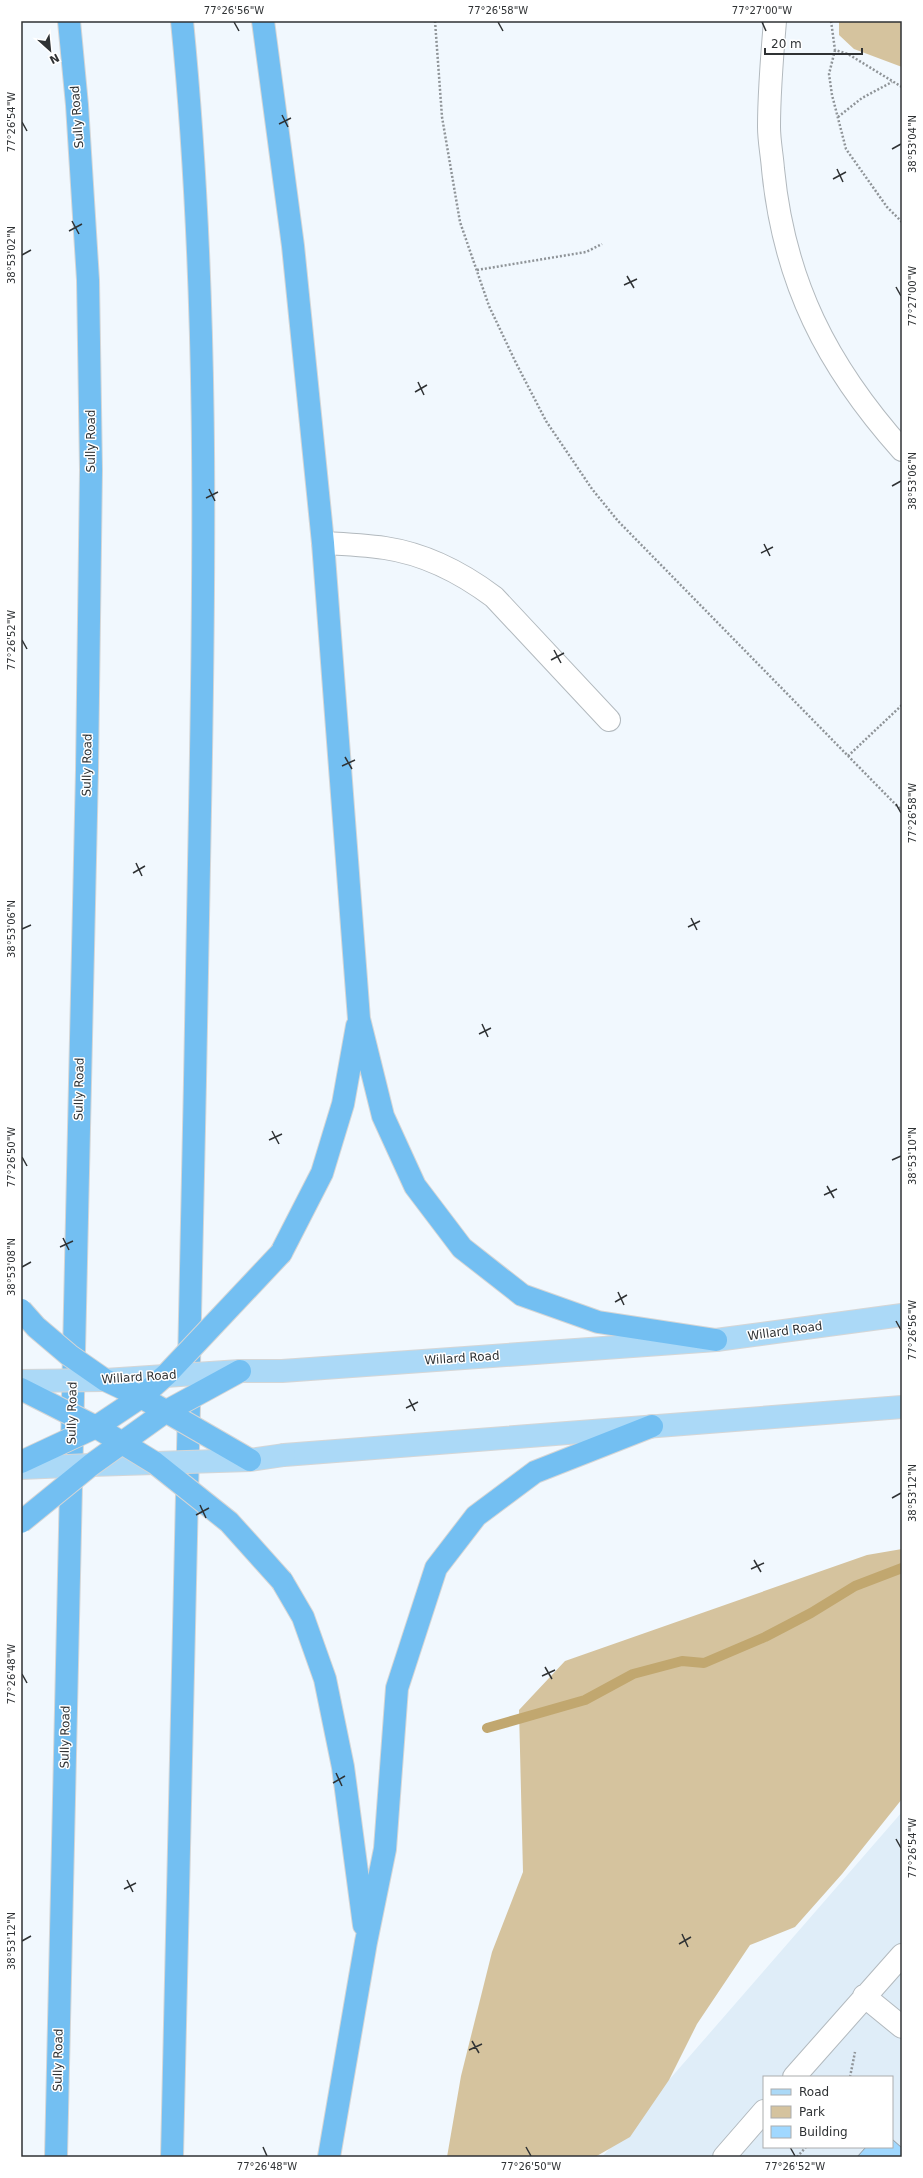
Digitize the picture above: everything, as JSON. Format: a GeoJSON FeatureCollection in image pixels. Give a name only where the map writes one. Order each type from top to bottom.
{"type":"FeatureCollection","features":[{"type":"Feature","properties":{"kind":"highway","name":"Sully Road"},"geometry":{"type":"LineString","coordinates":[[56,2157],[86,778],[91,470],[88,280],[77,105],[69,21]]}},
{"type":"Feature","properties":{"kind":"highway"},"geometry":{"type":"LineString","coordinates":[[172,2157],[202,716],[204,527],[197,205],[182,21]]}},
{"type":"Feature","properties":{"kind":"highway"},"geometry":{"type":"LineString","coordinates":[[263,21],[293,246],[323,543],[358,1019],[386,1122],[415,1186],[462,1248],[522,1295],[598,1322],[716,1340]]}},
{"type":"Feature","properties":{"kind":"highway"},"geometry":{"type":"LineString","coordinates":[[21,1462],[96,1426],[141,1397],[167,1374],[281,1253],[322,1173],[343,1104],[358,1019]]}},
{"type":"Feature","properties":{"kind":"highway"},"geometry":{"type":"LineString","coordinates":[[21,1310],[36,1327],[69,1354],[105,1380],[141,1397],[250,1460]]}},
{"type":"Feature","properties":{"kind":"highway"},"geometry":{"type":"LineString","coordinates":[[21,1522],[91,1465],[165,1412],[240,1371]]}},
{"type":"Feature","properties":{"kind":"highway"},"geometry":{"type":"LineString","coordinates":[[21,1389],[96,1426],[155,1463],[229,1522],[282,1581],[304,1618],[325,1679],[343,1767],[366,1942]]}},
{"type":"Feature","properties":{"kind":"highway"},"geometry":{"type":"LineString","coordinates":[[329,2157],[366,1942],[385,1849],[397,1688],[436,1568],[476,1516],[535,1472],[652,1426]]}},
{"type":"Feature","properties":{"kind":"main road","name":"Willard Road"},"geometry":{"type":"LineString","coordinates":[[21,1382],[105,1380],[167,1374],[282,1371],[716,1340],[902,1315]]}},
{"type":"Feature","properties":{"kind":"main road"},"geometry":{"type":"LineString","coordinates":[[21,1468],[250,1460],[284,1455],[902,1406]]}},
{"type":"Feature","properties":{"kind":"lane"},"geometry":{"type":"LineString","coordinates":[[775,21],[769,129],[776,200],[792,272],[806,306],[833,359],[867,409],[902,450]]}},
{"type":"Feature","properties":{"kind":"lane"},"geometry":{"type":"LineString","coordinates":[[323,543],[401,551],[428,560],[460,574],[494,597],[609,720]]}},
{"type":"Feature","properties":{"kind":"lane"},"geometry":{"type":"LineString","coordinates":[[795,2076],[864,1996],[902,1955]]}},
{"type":"Feature","properties":{"kind":"lane"},"geometry":{"type":"LineString","coordinates":[[864,1996],[902,2027]]}},
{"type":"Feature","properties":{"kind":"lane"},"geometry":{"type":"LineString","coordinates":[[724,2157],[763,2113]]}},
{"type":"Feature","properties":{"kind":"path"},"geometry":{"type":"LineString","coordinates":[[435,21],[442,117],[460,222],[489,306],[530,392],[546,421],[592,489],[618,521],[902,811]]}},
{"type":"Feature","properties":{"kind":"path"},"geometry":{"type":"LineString","coordinates":[[831,21],[835,50],[829,74],[846,149],[887,207],[902,222]]}},
{"type":"Feature","properties":{"kind":"path"},"geometry":{"type":"LineString","coordinates":[[835,50],[848,54],[902,87]]}},
{"type":"Feature","properties":{"kind":"path"},"geometry":{"type":"LineString","coordinates":[[838,117],[862,98],[892,82]]}},
{"type":"Feature","properties":{"kind":"path"},"geometry":{"type":"LineString","coordinates":[[477,270],[586,252],[602,244]]}},
{"type":"Feature","properties":{"kind":"path"},"geometry":{"type":"LineString","coordinates":[[848,756],[902,705]]}},
{"type":"Feature","properties":{"kind":"path"},"geometry":{"type":"LineString","coordinates":[[850,2076],[856,2050]]}},
{"type":"Feature","properties":{"kind":"path"},"geometry":{"type":"LineString","coordinates":[[797,2157],[805,2148]]}},
{"type":"Feature","properties":{"kind":"shaded area"},"geometry":{"type":"Polygon","coordinates":[[[902,1812],[902,2157],[602,2157],[902,1812]]]}},
{"type":"Feature","properties":{"kind":"green space"},"geometry":{"type":"Polygon","coordinates":[[[839,21],[902,21],[902,67],[854,49],[839,35],[839,21]]]}},
{"type":"Feature","properties":{"kind":"green space"},"geometry":{"type":"Polygon","coordinates":[[[902,1549],[902,1799],[842,1874],[795,1927],[750,1945],[697,2024],[669,2080],[630,2137],[595,2157],[447,2157],[461,2076],[492,1952],[523,1872],[519,1710],[565,1661],[867,1555],[902,1549]]]}},
{"type":"Feature","properties":{"kind":"building"},"geometry":{"type":"Polygon","coordinates":[[[893,2140],[902,2148],[902,2157],[857,2157],[865,2148],[893,2148],[893,2140]]]}},
{"type":"Feature","properties":{"kind":"waterway"},"geometry":{"type":"LineString","coordinates":[[487,1728],[585,1700],[633,1674],[682,1661],[704,1663],[765,1637],[811,1613],[855,1586],[902,1568]]}}]}
